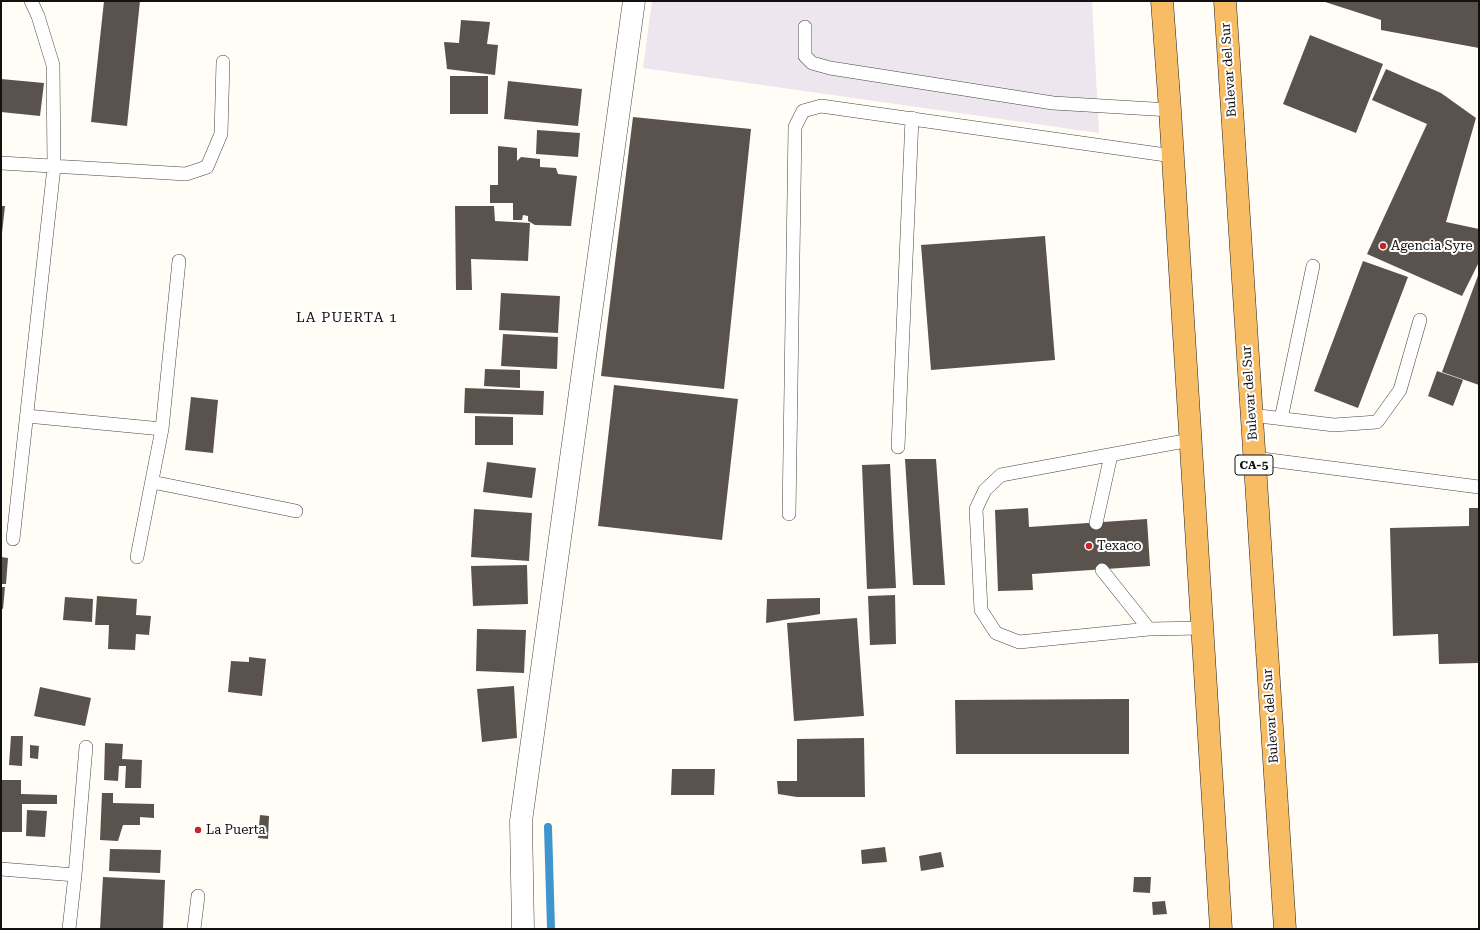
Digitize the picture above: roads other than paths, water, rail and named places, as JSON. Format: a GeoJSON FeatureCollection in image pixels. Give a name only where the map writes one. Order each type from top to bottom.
{"type":"FeatureCollection","features":[{"type":"Feature","properties":{"kind":"highway"},"geometry":{"type":"LineString","coordinates":[[1162,1],[1221,929]]}},
{"type":"Feature","properties":{"kind":"highway","name":"Bulevar del Sur"},"geometry":{"type":"LineString","coordinates":[[1225,1],[1285,929]]}},
{"type":"Feature","properties":{"kind":"street"},"geometry":{"type":"LineString","coordinates":[[523,929],[521,821],[634,1]]}},
{"type":"Feature","properties":{"kind":"lane"},"geometry":{"type":"LineString","coordinates":[[13,539],[54,167],[53,65],[38,16],[31,1]]}},
{"type":"Feature","properties":{"kind":"lane"},"geometry":{"type":"LineString","coordinates":[[805,27],[804,56],[812,63],[830,68],[1053,103],[1170,110]]}},
{"type":"Feature","properties":{"kind":"lane"},"geometry":{"type":"LineString","coordinates":[[1,163],[186,174],[207,167],[221,134],[223,62]]}},
{"type":"Feature","properties":{"kind":"lane"},"geometry":{"type":"LineString","coordinates":[[789,514],[795,127],[803,111],[821,106],[1173,156]]}},
{"type":"Feature","properties":{"kind":"lane"},"geometry":{"type":"LineString","coordinates":[[898,447],[912,118]]}},
{"type":"Feature","properties":{"kind":"lane"},"geometry":{"type":"LineString","coordinates":[[137,557],[162,429],[179,261]]}},
{"type":"Feature","properties":{"kind":"lane"},"geometry":{"type":"LineString","coordinates":[[1281,418],[1312,266]]}},
{"type":"Feature","properties":{"kind":"lane"},"geometry":{"type":"LineString","coordinates":[[1251,415],[1334,425],[1377,422],[1400,390],[1420,320]]}},
{"type":"Feature","properties":{"kind":"lane"},"geometry":{"type":"LineString","coordinates":[[27,416],[162,429]]}},
{"type":"Feature","properties":{"kind":"lane"},"geometry":{"type":"LineString","coordinates":[[1190,440],[1001,475],[985,490],[976,509],[980,610],[996,633],[1019,642],[1150,629],[1202,628]]}},
{"type":"Feature","properties":{"kind":"lane"},"geometry":{"type":"LineString","coordinates":[[1096,523],[1111,455]]}},
{"type":"Feature","properties":{"kind":"lane"},"geometry":{"type":"LineString","coordinates":[[1254,458],[1479,487]]}},
{"type":"Feature","properties":{"kind":"lane"},"geometry":{"type":"LineString","coordinates":[[152,482],[296,511]]}},
{"type":"Feature","properties":{"kind":"lane"},"geometry":{"type":"LineString","coordinates":[[1102,570],[1150,629]]}},
{"type":"Feature","properties":{"kind":"lane"},"geometry":{"type":"LineString","coordinates":[[69,929],[86,747]]}},
{"type":"Feature","properties":{"kind":"lane"},"geometry":{"type":"LineString","coordinates":[[1,869],[75,875]]}},
{"type":"Feature","properties":{"kind":"lane"},"geometry":{"type":"LineString","coordinates":[[194,929],[198,896]]}},
{"type":"Feature","properties":{"kind":"waterway"},"geometry":{"type":"LineString","coordinates":[[548,827],[551,929]]}},
{"type":"Feature","properties":{"kind":"place","name":"Agencia Syre"},"geometry":{"type":"Point","coordinates":[1383,246]}},
{"type":"Feature","properties":{"kind":"place","name":"Texaco"},"geometry":{"type":"Point","coordinates":[1089,546]}},
{"type":"Feature","properties":{"kind":"place","name":"La Puerta"},"geometry":{"type":"Point","coordinates":[198,830]}},
{"type":"Feature","properties":{"kind":"district","name":"LA PUERTA 1"},"geometry":{"type":"Point","coordinates":[347,318]}}]}
